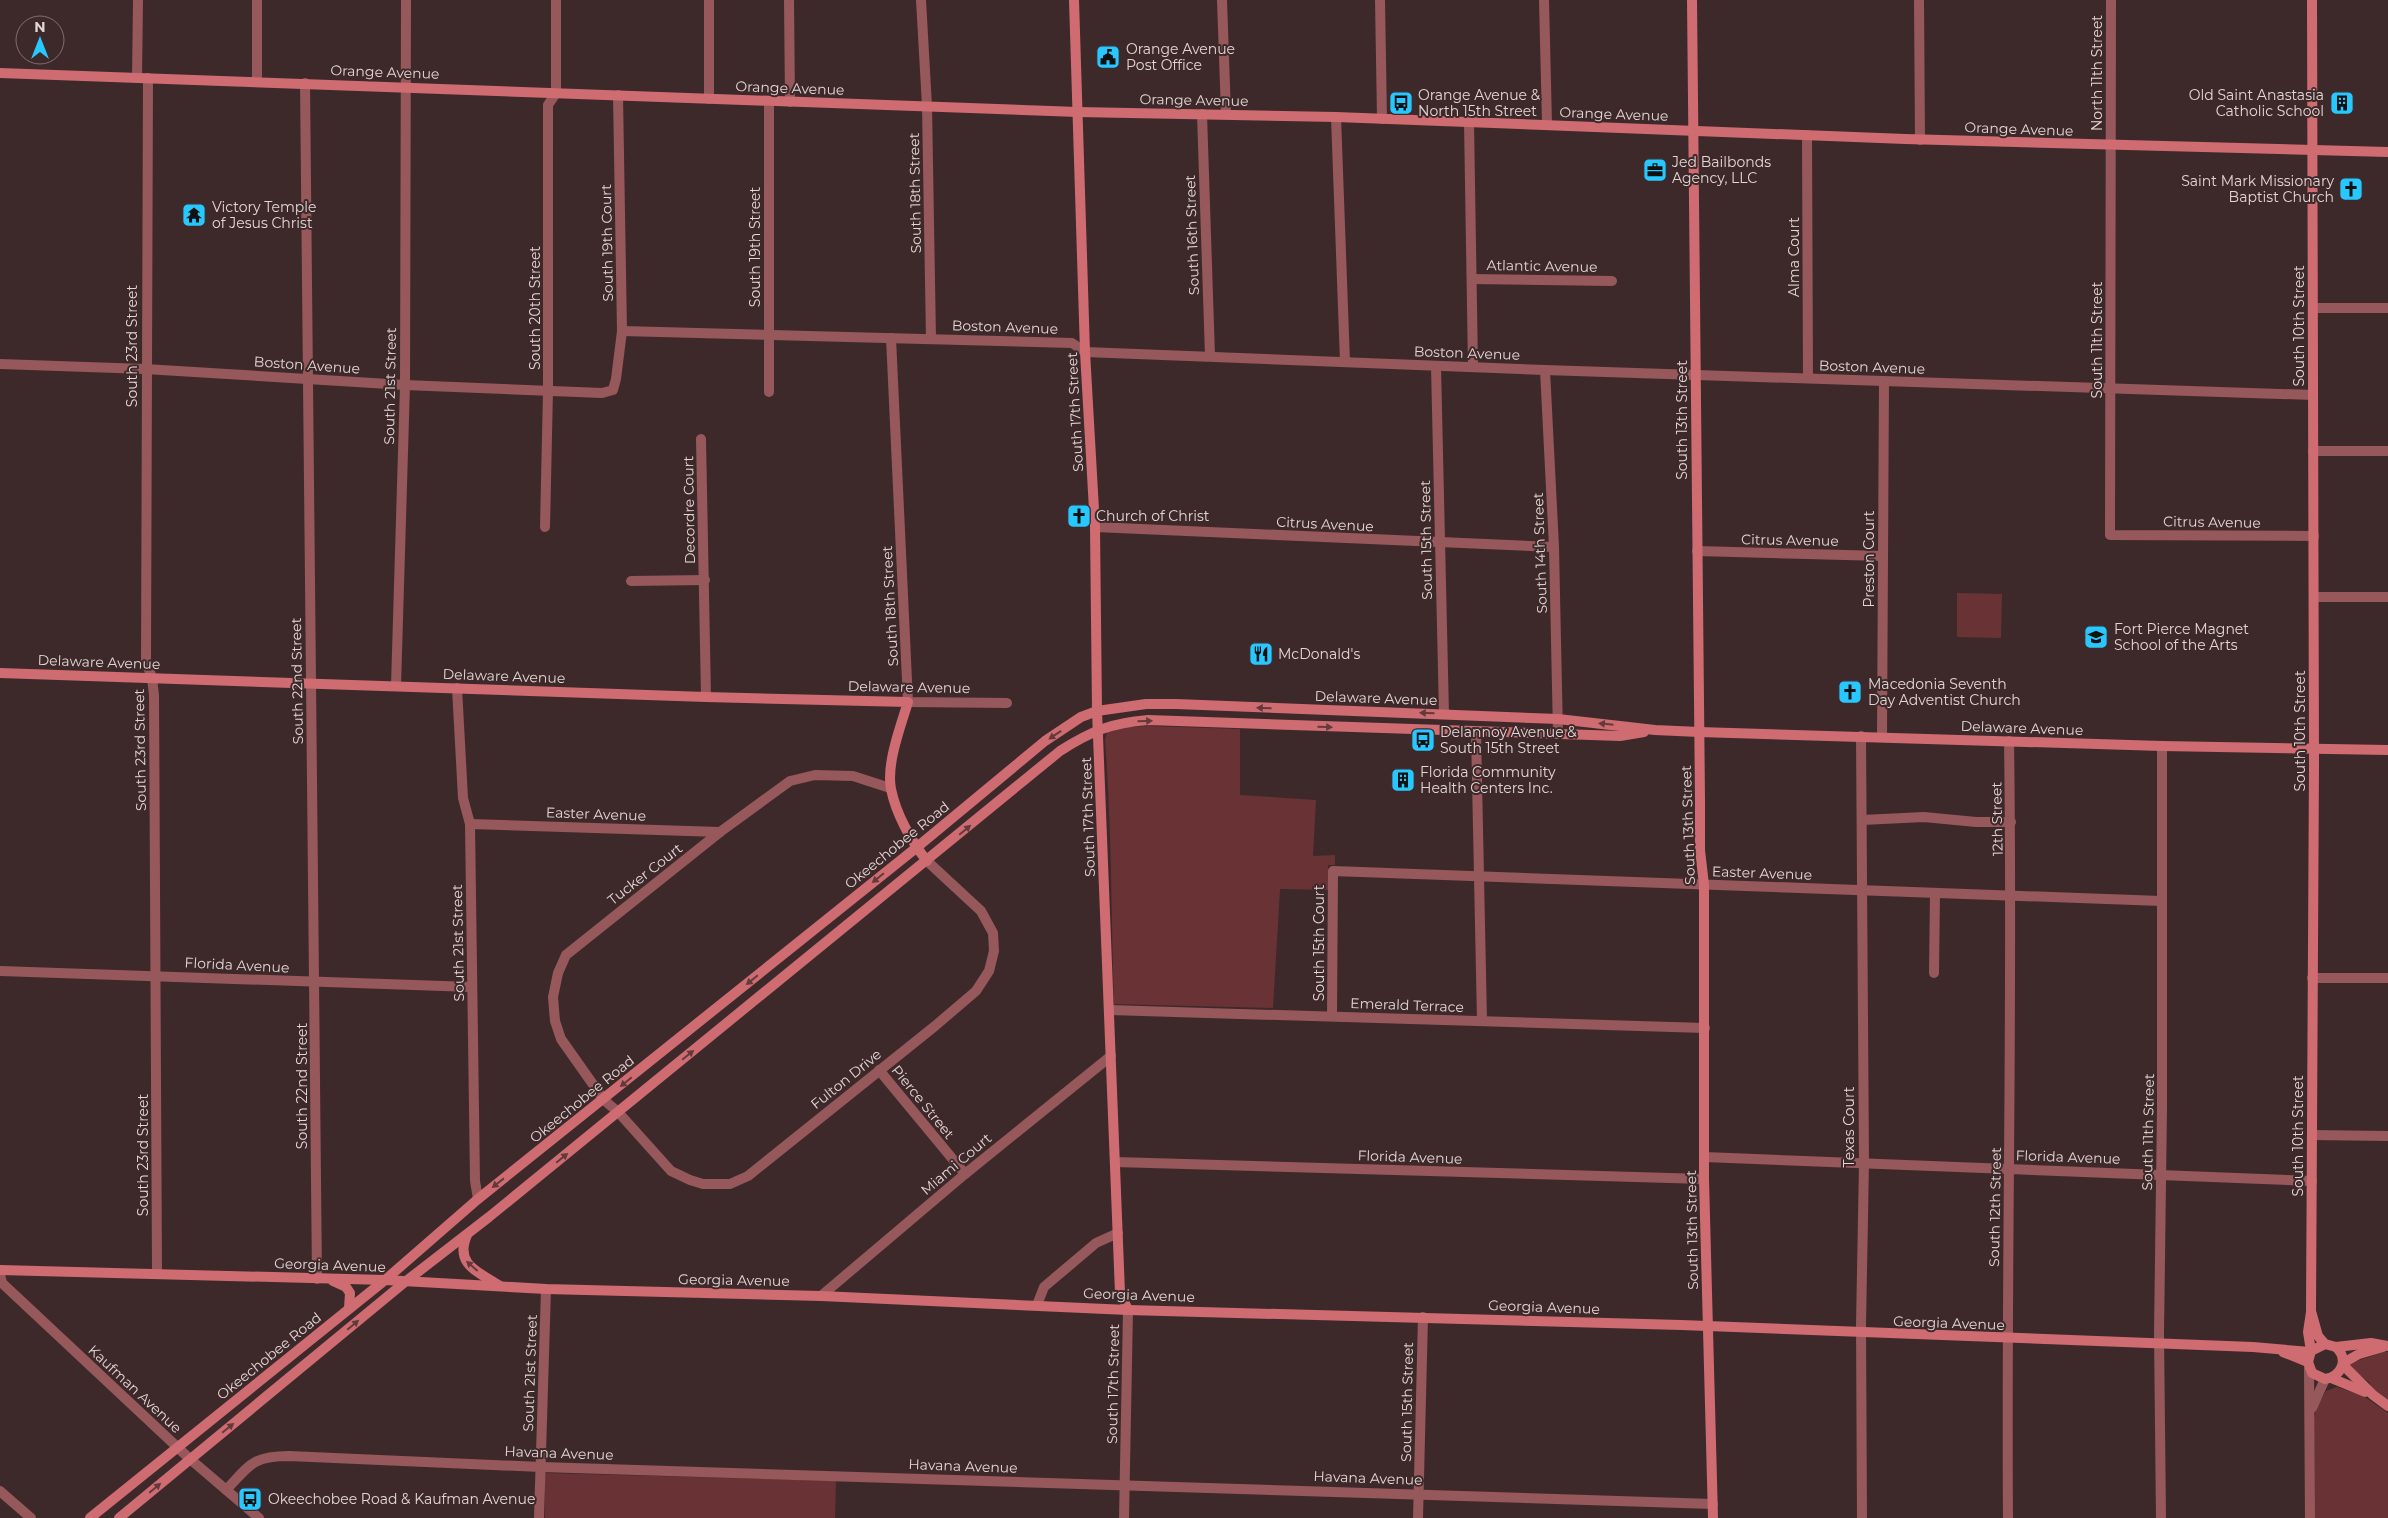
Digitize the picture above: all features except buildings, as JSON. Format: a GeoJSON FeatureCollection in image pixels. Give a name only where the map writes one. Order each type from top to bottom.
{"type":"FeatureCollection","features":[{"type":"Feature","properties":{"kind":"street"},"geometry":{"type":"LineString","coordinates":[[137,78],[138,0]]}},
{"type":"Feature","properties":{"kind":"street"},"geometry":{"type":"LineString","coordinates":[[257,0],[257,81]]}},
{"type":"Feature","properties":{"kind":"street","name":"South 21st Street"},"geometry":{"type":"LineString","coordinates":[[396,686],[405,385],[406,0]]}},
{"type":"Feature","properties":{"kind":"street","name":"South 20th Street"},"geometry":{"type":"LineString","coordinates":[[545,527],[548,390],[548,105],[556,92],[556,0]]}},
{"type":"Feature","properties":{"kind":"street"},"geometry":{"type":"LineString","coordinates":[[709,0],[709,99]]}},
{"type":"Feature","properties":{"kind":"street"},"geometry":{"type":"LineString","coordinates":[[789,0],[790,102]]}},
{"type":"Feature","properties":{"kind":"street","name":"South 18th Street"},"geometry":{"type":"LineString","coordinates":[[921,0],[927,106],[931,339]]}},
{"type":"Feature","properties":{"kind":"street","name":"South 17th Street"},"geometry":{"type":"LineString","coordinates":[[1074,0],[1086,352],[1095,527],[1097,711],[1120,1293],[1128,1310],[1124,1518]]}},
{"type":"Feature","properties":{"kind":"street"},"geometry":{"type":"LineString","coordinates":[[1222,0],[1226,114]]}},
{"type":"Feature","properties":{"kind":"street"},"geometry":{"type":"LineString","coordinates":[[1380,0],[1382,119]]}},
{"type":"Feature","properties":{"kind":"street"},"geometry":{"type":"LineString","coordinates":[[1544,0],[1547,124]]}},
{"type":"Feature","properties":{"kind":"street","name":"South 13th Street"},"geometry":{"type":"LineString","coordinates":[[1692,0],[1700,850],[1704,885],[1704,1180],[1713,1518]]}},
{"type":"Feature","properties":{"kind":"street"},"geometry":{"type":"LineString","coordinates":[[1919,0],[1920,140]]}},
{"type":"Feature","properties":{"kind":"street","name":"North 11th Street"},"geometry":{"type":"LineString","coordinates":[[2111,0],[2111,145]]}},
{"type":"Feature","properties":{"kind":"street","name":"South 10th Street"},"geometry":{"type":"LineString","coordinates":[[2310,1518],[2310,1358],[2308,1332],[2311,1311],[2314,749],[2312,0]]}},
{"type":"Feature","properties":{"kind":"street","name":"Orange Avenue"},"geometry":{"type":"LineString","coordinates":[[0,73],[1078,112],[1226,114],[1547,124],[1920,140],[2388,152]]}},
{"type":"Feature","properties":{"kind":"street","name":"South 23rd Street"},"geometry":{"type":"LineString","coordinates":[[148,78],[145,369],[146,661],[152,678],[154,695],[157,1273]]}},
{"type":"Feature","properties":{"kind":"street","name":"South 22nd Street"},"geometry":{"type":"LineString","coordinates":[[305,83],[317,1279]]}},
{"type":"Feature","properties":{"kind":"street","name":"South 19th Court"},"geometry":{"type":"LineString","coordinates":[[613,390],[622,331],[618,95]]}},
{"type":"Feature","properties":{"kind":"street","name":"South 19th Street"},"geometry":{"type":"LineString","coordinates":[[769,101],[769,392]]}},
{"type":"Feature","properties":{"kind":"street","name":"South 16th Street"},"geometry":{"type":"LineString","coordinates":[[1202,114],[1210,356]]}},
{"type":"Feature","properties":{"kind":"street"},"geometry":{"type":"LineString","coordinates":[[1336,117],[1345,362]]}},
{"type":"Feature","properties":{"kind":"street"},"geometry":{"type":"LineString","coordinates":[[1469,122],[1473,367]]}},
{"type":"Feature","properties":{"kind":"street","name":"Alma Court"},"geometry":{"type":"LineString","coordinates":[[1807,135],[1808,378]]}},
{"type":"Feature","properties":{"kind":"street","name":"South 11th Street"},"geometry":{"type":"LineString","coordinates":[[2110,535],[2111,145]]}},
{"type":"Feature","properties":{"kind":"street","name":"Atlantic Avenue"},"geometry":{"type":"LineString","coordinates":[[1472,279],[1612,282]]}},
{"type":"Feature","properties":{"kind":"street"},"geometry":{"type":"LineString","coordinates":[[2313,308],[2388,308]]}},
{"type":"Feature","properties":{"kind":"street","name":"Boston Avenue"},"geometry":{"type":"LineString","coordinates":[[622,331],[1072,343],[1086,352],[1546,370],[2313,395]]}},
{"type":"Feature","properties":{"kind":"street","name":"South 18th Street"},"geometry":{"type":"LineString","coordinates":[[891,338],[908,702],[893,748],[890,788],[903,822],[916,848],[927,861]]}},
{"type":"Feature","properties":{"kind":"street","name":"Boston Avenue"},"geometry":{"type":"LineString","coordinates":[[0,364],[145,369],[405,385],[602,393],[613,390]]}},
{"type":"Feature","properties":{"kind":"street","name":"South 15th Street"},"geometry":{"type":"LineString","coordinates":[[1436,366],[1444,714]]}},
{"type":"Feature","properties":{"kind":"street","name":"South 14th Street"},"geometry":{"type":"LineString","coordinates":[[1546,370],[1554,546],[1558,734]]}},
{"type":"Feature","properties":{"kind":"street","name":"Preston Court"},"geometry":{"type":"LineString","coordinates":[[1882,737],[1884,381]]}},
{"type":"Feature","properties":{"kind":"street","name":"Decordre Court"},"geometry":{"type":"LineString","coordinates":[[701,439],[706,697]]}},
{"type":"Feature","properties":{"kind":"street"},"geometry":{"type":"LineString","coordinates":[[2313,451],[2388,451]]}},
{"type":"Feature","properties":{"kind":"street","name":"Citrus Avenue"},"geometry":{"type":"LineString","coordinates":[[1095,527],[1554,546]]}},
{"type":"Feature","properties":{"kind":"street","name":"Citrus Avenue"},"geometry":{"type":"LineString","coordinates":[[2110,535],[2314,536]]}},
{"type":"Feature","properties":{"kind":"street","name":"Citrus Avenue"},"geometry":{"type":"LineString","coordinates":[[1697,551],[1883,556]]}},
{"type":"Feature","properties":{"kind":"street","name":"Decordre Court"},"geometry":{"type":"LineString","coordinates":[[631,581],[705,580]]}},
{"type":"Feature","properties":{"kind":"street"},"geometry":{"type":"LineString","coordinates":[[2314,597],[2388,597]]}},
{"type":"Feature","properties":{"kind":"street","name":"Delaware Avenue"},"geometry":{"type":"LineString","coordinates":[[0,673],[706,697],[1007,703]]}},
{"type":"Feature","properties":{"kind":"street","name":"South 21st Street"},"geometry":{"type":"LineString","coordinates":[[457,688],[463,798],[470,824],[475,1181],[478,1200]]}},
{"type":"Feature","properties":{"kind":"street","name":"Delaware Avenue"},"geometry":{"type":"LineString","coordinates":[[1097,711],[1146,704],[1558,719],[1655,730],[1699,732],[2162,746],[2388,750]]}},
{"type":"Feature","properties":{"kind":"street","name":"Okeechobee Road"},"geometry":{"type":"LineString","coordinates":[[90,1518],[350,1308],[478,1200],[916,848],[1045,741],[1080,717],[1097,711]]}},
{"type":"Feature","properties":{"kind":"street","name":"Delaware Avenue"},"geometry":{"type":"LineString","coordinates":[[1098,729],[1126,722],[1148,720],[1620,736],[1655,730]]}},
{"type":"Feature","properties":{"kind":"street"},"geometry":{"type":"LineString","coordinates":[[119,1518],[405,1282],[468,1234],[1060,751],[1098,729]]}},
{"type":"Feature","properties":{"kind":"street"},"geometry":{"type":"LineString","coordinates":[[1476,732],[1482,1021]]}},
{"type":"Feature","properties":{"kind":"street","name":"Texas Court"},"geometry":{"type":"LineString","coordinates":[[1861,736],[1864,1163],[1861,1333],[1862,1518]]}},
{"type":"Feature","properties":{"kind":"street","name":"12th Street"},"geometry":{"type":"LineString","coordinates":[[2009,741],[2011,896]]}},
{"type":"Feature","properties":{"kind":"street","name":"South 11th Street"},"geometry":{"type":"LineString","coordinates":[[2161,1518],[2159,1344],[2162,1108],[2162,746]]}},
{"type":"Feature","properties":{"kind":"street","name":"Tucker Court"},"geometry":{"type":"LineString","coordinates":[[604,1100],[561,1039],[555,1021],[553,997],[558,973],[566,955],[720,832],[790,781],[815,775],[853,776],[890,788]]}},
{"type":"Feature","properties":{"kind":"street"},"geometry":{"type":"LineString","coordinates":[[1862,820],[1924,816],[1976,822],[2010,822]]}},
{"type":"Feature","properties":{"kind":"street","name":"Easter Avenue"},"geometry":{"type":"LineString","coordinates":[[470,824],[720,832]]}},
{"type":"Feature","properties":{"kind":"street","name":"Fulton Drive"},"geometry":{"type":"LineString","coordinates":[[604,1100],[618,1112],[671,1171],[703,1184],[730,1184],[748,1176],[976,990],[988,971],[994,951],[993,933],[981,911],[927,861]]}},
{"type":"Feature","properties":{"kind":"street","name":"Easter Avenue"},"geometry":{"type":"LineString","coordinates":[[1333,871],[2161,901]]}},
{"type":"Feature","properties":{"kind":"street","name":"South 15th Court"},"geometry":{"type":"LineString","coordinates":[[1332,1016],[1333,871]]}},
{"type":"Feature","properties":{"kind":"street"},"geometry":{"type":"LineString","coordinates":[[1934,973],[1935,893]]}},
{"type":"Feature","properties":{"kind":"street","name":"South 12th Street"},"geometry":{"type":"LineString","coordinates":[[2008,1518],[2007,1339],[2011,896]]}},
{"type":"Feature","properties":{"kind":"street","name":"Florida Avenue"},"geometry":{"type":"LineString","coordinates":[[0,971],[472,987]]}},
{"type":"Feature","properties":{"kind":"street"},"geometry":{"type":"LineString","coordinates":[[2312,978],[2388,978]]}},
{"type":"Feature","properties":{"kind":"street","name":"Emerald Terrace"},"geometry":{"type":"LineString","coordinates":[[1109,1010],[1704,1028]]}},
{"type":"Feature","properties":{"kind":"street","name":"Miami Court"},"geometry":{"type":"LineString","coordinates":[[821,1296],[964,1174],[1111,1056]]}},
{"type":"Feature","properties":{"kind":"street","name":"Pierce Street"},"geometry":{"type":"LineString","coordinates":[[879,1070],[964,1174]]}},
{"type":"Feature","properties":{"kind":"street"},"geometry":{"type":"LineString","coordinates":[[2312,1135],[2388,1136]]}},
{"type":"Feature","properties":{"kind":"street","name":"Florida Avenue"},"geometry":{"type":"LineString","coordinates":[[1704,1156],[2312,1181]]}},
{"type":"Feature","properties":{"kind":"street","name":"Florida Avenue"},"geometry":{"type":"LineString","coordinates":[[1115,1162],[1704,1180]]}},
{"type":"Feature","properties":{"kind":"street"},"geometry":{"type":"LineString","coordinates":[[1037,1304],[1044,1287],[1096,1243],[1118,1233]]}},
{"type":"Feature","properties":{"kind":"street"},"geometry":{"type":"LineString","coordinates":[[468,1234],[463,1244],[463,1256],[467,1262],[501,1287]]}},
{"type":"Feature","properties":{"kind":"street","name":"Georgia Avenue"},"geometry":{"type":"LineString","coordinates":[[0,1270],[384,1280],[546,1289],[821,1296],[1037,1304],[1128,1310],[1423,1317],[2159,1344],[2277,1350],[2310,1358]]}},
{"type":"Feature","properties":{"kind":"street","name":"Kaufman Avenue"},"geometry":{"type":"LineString","coordinates":[[0,1274],[2,1283],[190,1459],[226,1490],[248,1513],[259,1518]]}},
{"type":"Feature","properties":{"kind":"street"},"geometry":{"type":"LineString","coordinates":[[330,1279],[346,1287],[350,1293],[350,1308]]}},
{"type":"Feature","properties":{"kind":"street","name":"South 21st Street"},"geometry":{"type":"LineString","coordinates":[[540,1518],[546,1289]]}},
{"type":"Feature","properties":{"kind":"street","name":"South 10th Street"},"geometry":{"type":"LineString","coordinates":[[2311,1311],[2318,1336],[2326,1344]]}},
{"type":"Feature","properties":{"kind":"street","name":"South 15th Street"},"geometry":{"type":"LineString","coordinates":[[1418,1518],[1423,1317]]}},
{"type":"Feature","properties":{"kind":"street"},"geometry":{"type":"LineString","coordinates":[[2373,1395],[2328,1378],[2316,1376],[2310,1358],[2326,1344],[2336,1347],[2371,1343],[2386,1346]]}},
{"type":"Feature","properties":{"kind":"street"},"geometry":{"type":"LineString","coordinates":[[2328,1378],[2338,1373],[2343,1364],[2359,1354],[2386,1346]]}},
{"type":"Feature","properties":{"kind":"street"},"geometry":{"type":"LineString","coordinates":[[2336,1347],[2342,1354],[2343,1364],[2373,1395],[2388,1406]]}},
{"type":"Feature","properties":{"kind":"street","name":"South 10th Street"},"geometry":{"type":"LineString","coordinates":[[2309,1413],[2328,1378]]}},
{"type":"Feature","properties":{"kind":"street","name":"Havana Avenue"},"geometry":{"type":"LineString","coordinates":[[226,1490],[254,1461],[273,1456],[540,1467],[1713,1504]]}},
{"type":"Feature","properties":{"kind":"street"},"geometry":{"type":"LineString","coordinates":[[0,1490],[30,1518]]}},
{"type":"Feature","properties":{"kind":"shaded area"},"geometry":{"type":"Polygon","coordinates":[[[1957,593],[2002,594],[2001,638],[1957,637],[1957,593]]]}},
{"type":"Feature","properties":{"kind":"shaded area"},"geometry":{"type":"Polygon","coordinates":[[[1127,727],[1240,729],[1240,795],[1316,800],[1313,856],[1335,855],[1335,865],[1328,865],[1328,890],[1280,889],[1273,1008],[1114,1004],[1110,839],[1105,740],[1107,732],[1127,727]]]}},
{"type":"Feature","properties":{"kind":"shaded area"},"geometry":{"type":"Polygon","coordinates":[[[2388,1352],[2388,1400],[2373,1390],[2369,1382],[2348,1364],[2388,1352]]]}},
{"type":"Feature","properties":{"kind":"shaded area"},"geometry":{"type":"Polygon","coordinates":[[[2337,1387],[2359,1393],[2388,1413],[2388,1518],[2315,1518],[2314,1419],[2316,1409],[2326,1391],[2337,1387]]]}},
{"type":"Feature","properties":{"kind":"shaded area"},"geometry":{"type":"Polygon","coordinates":[[[545,1473],[836,1481],[835,1518],[545,1518],[545,1473]]]}},
{"type":"Feature","properties":{"kind":"place","name":"Orange Avenue Post Office"},"geometry":{"type":"Point","coordinates":[1108,57]}},
{"type":"Feature","properties":{"kind":"place","name":"Orange Avenue & North 15th Street"},"geometry":{"type":"Point","coordinates":[1401,103]}},
{"type":"Feature","properties":{"kind":"place","name":"Old Saint Anastasia Catholic School"},"geometry":{"type":"Point","coordinates":[2342,103]}},
{"type":"Feature","properties":{"kind":"place","name":"Jed Bailbonds Agency, LLC"},"geometry":{"type":"Point","coordinates":[1655,170]}},
{"type":"Feature","properties":{"kind":"place","name":"Saint Mark Missionary Baptist Church"},"geometry":{"type":"Point","coordinates":[2351,189]}},
{"type":"Feature","properties":{"kind":"place","name":"Victory Temple of Jesus Christ"},"geometry":{"type":"Point","coordinates":[194,215]}},
{"type":"Feature","properties":{"kind":"place","name":"Church of Christ"},"geometry":{"type":"Point","coordinates":[1079,516]}},
{"type":"Feature","properties":{"kind":"place","name":"Fort Pierce Magnet School of the Arts"},"geometry":{"type":"Point","coordinates":[2096,637]}},
{"type":"Feature","properties":{"kind":"place","name":"McDonald's"},"geometry":{"type":"Point","coordinates":[1261,654]}},
{"type":"Feature","properties":{"kind":"place","name":"Macedonia Seventh Day Adventist Church"},"geometry":{"type":"Point","coordinates":[1850,692]}},
{"type":"Feature","properties":{"kind":"place","name":"Delannoy Avenue & South 15th Street"},"geometry":{"type":"Point","coordinates":[1423,740]}},
{"type":"Feature","properties":{"kind":"place","name":"Florida Community Health Centers Inc."},"geometry":{"type":"Point","coordinates":[1403,780]}},
{"type":"Feature","properties":{"kind":"place","name":"Okeechobee Road & Kaufman Avenue"},"geometry":{"type":"Point","coordinates":[250,1499]}}]}
